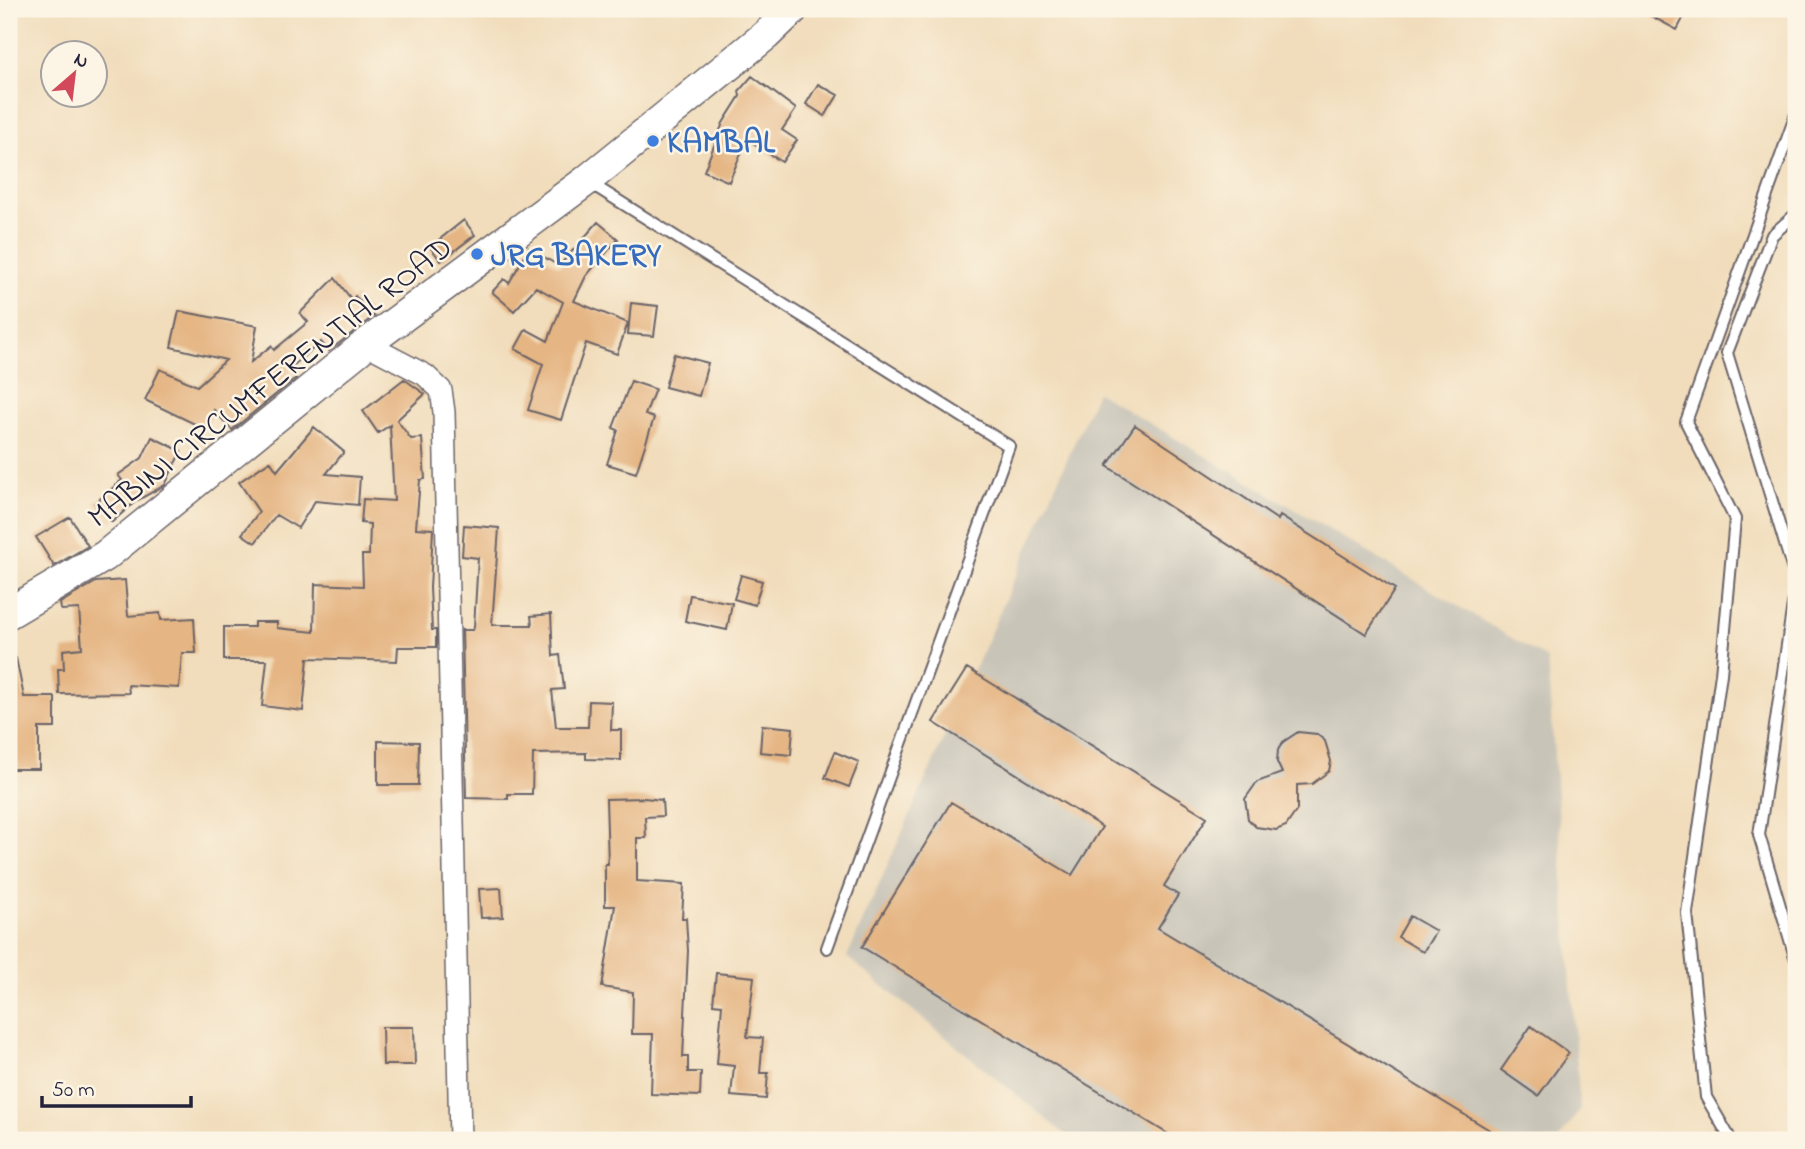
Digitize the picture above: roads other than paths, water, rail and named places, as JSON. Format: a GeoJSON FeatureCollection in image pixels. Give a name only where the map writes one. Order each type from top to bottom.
{"type":"FeatureCollection","features":[{"type":"Feature","properties":{"kind":"main road","name":"MABINI CIRCUMFERENTIAL ROAD"},"geometry":{"type":"LineString","coordinates":[[9,613],[105,556],[366,344],[586,181],[766,36],[793,9]]}},
{"type":"Feature","properties":{"kind":"street"},"geometry":{"type":"LineString","coordinates":[[366,344],[425,375],[442,390],[460,1140]]}},
{"type":"Feature","properties":{"kind":"lane"},"geometry":{"type":"LineString","coordinates":[[1731,1140],[1706,1097],[1686,913],[1721,674],[1735,519],[1686,422],[1796,114]]}},
{"type":"Feature","properties":{"kind":"lane"},"geometry":{"type":"LineString","coordinates":[[586,181],[1009,446],[827,948]]}},
{"type":"Feature","properties":{"kind":"lane"},"geometry":{"type":"LineString","coordinates":[[1796,214],[1772,235],[1727,353],[1796,582],[1759,835],[1796,960]]}},
{"type":"Feature","properties":{"kind":"place","name":"KAMBAL"},"geometry":{"type":"Point","coordinates":[653,141]}},
{"type":"Feature","properties":{"kind":"place","name":"JRG BAKERY"},"geometry":{"type":"Point","coordinates":[477,254]}}]}
